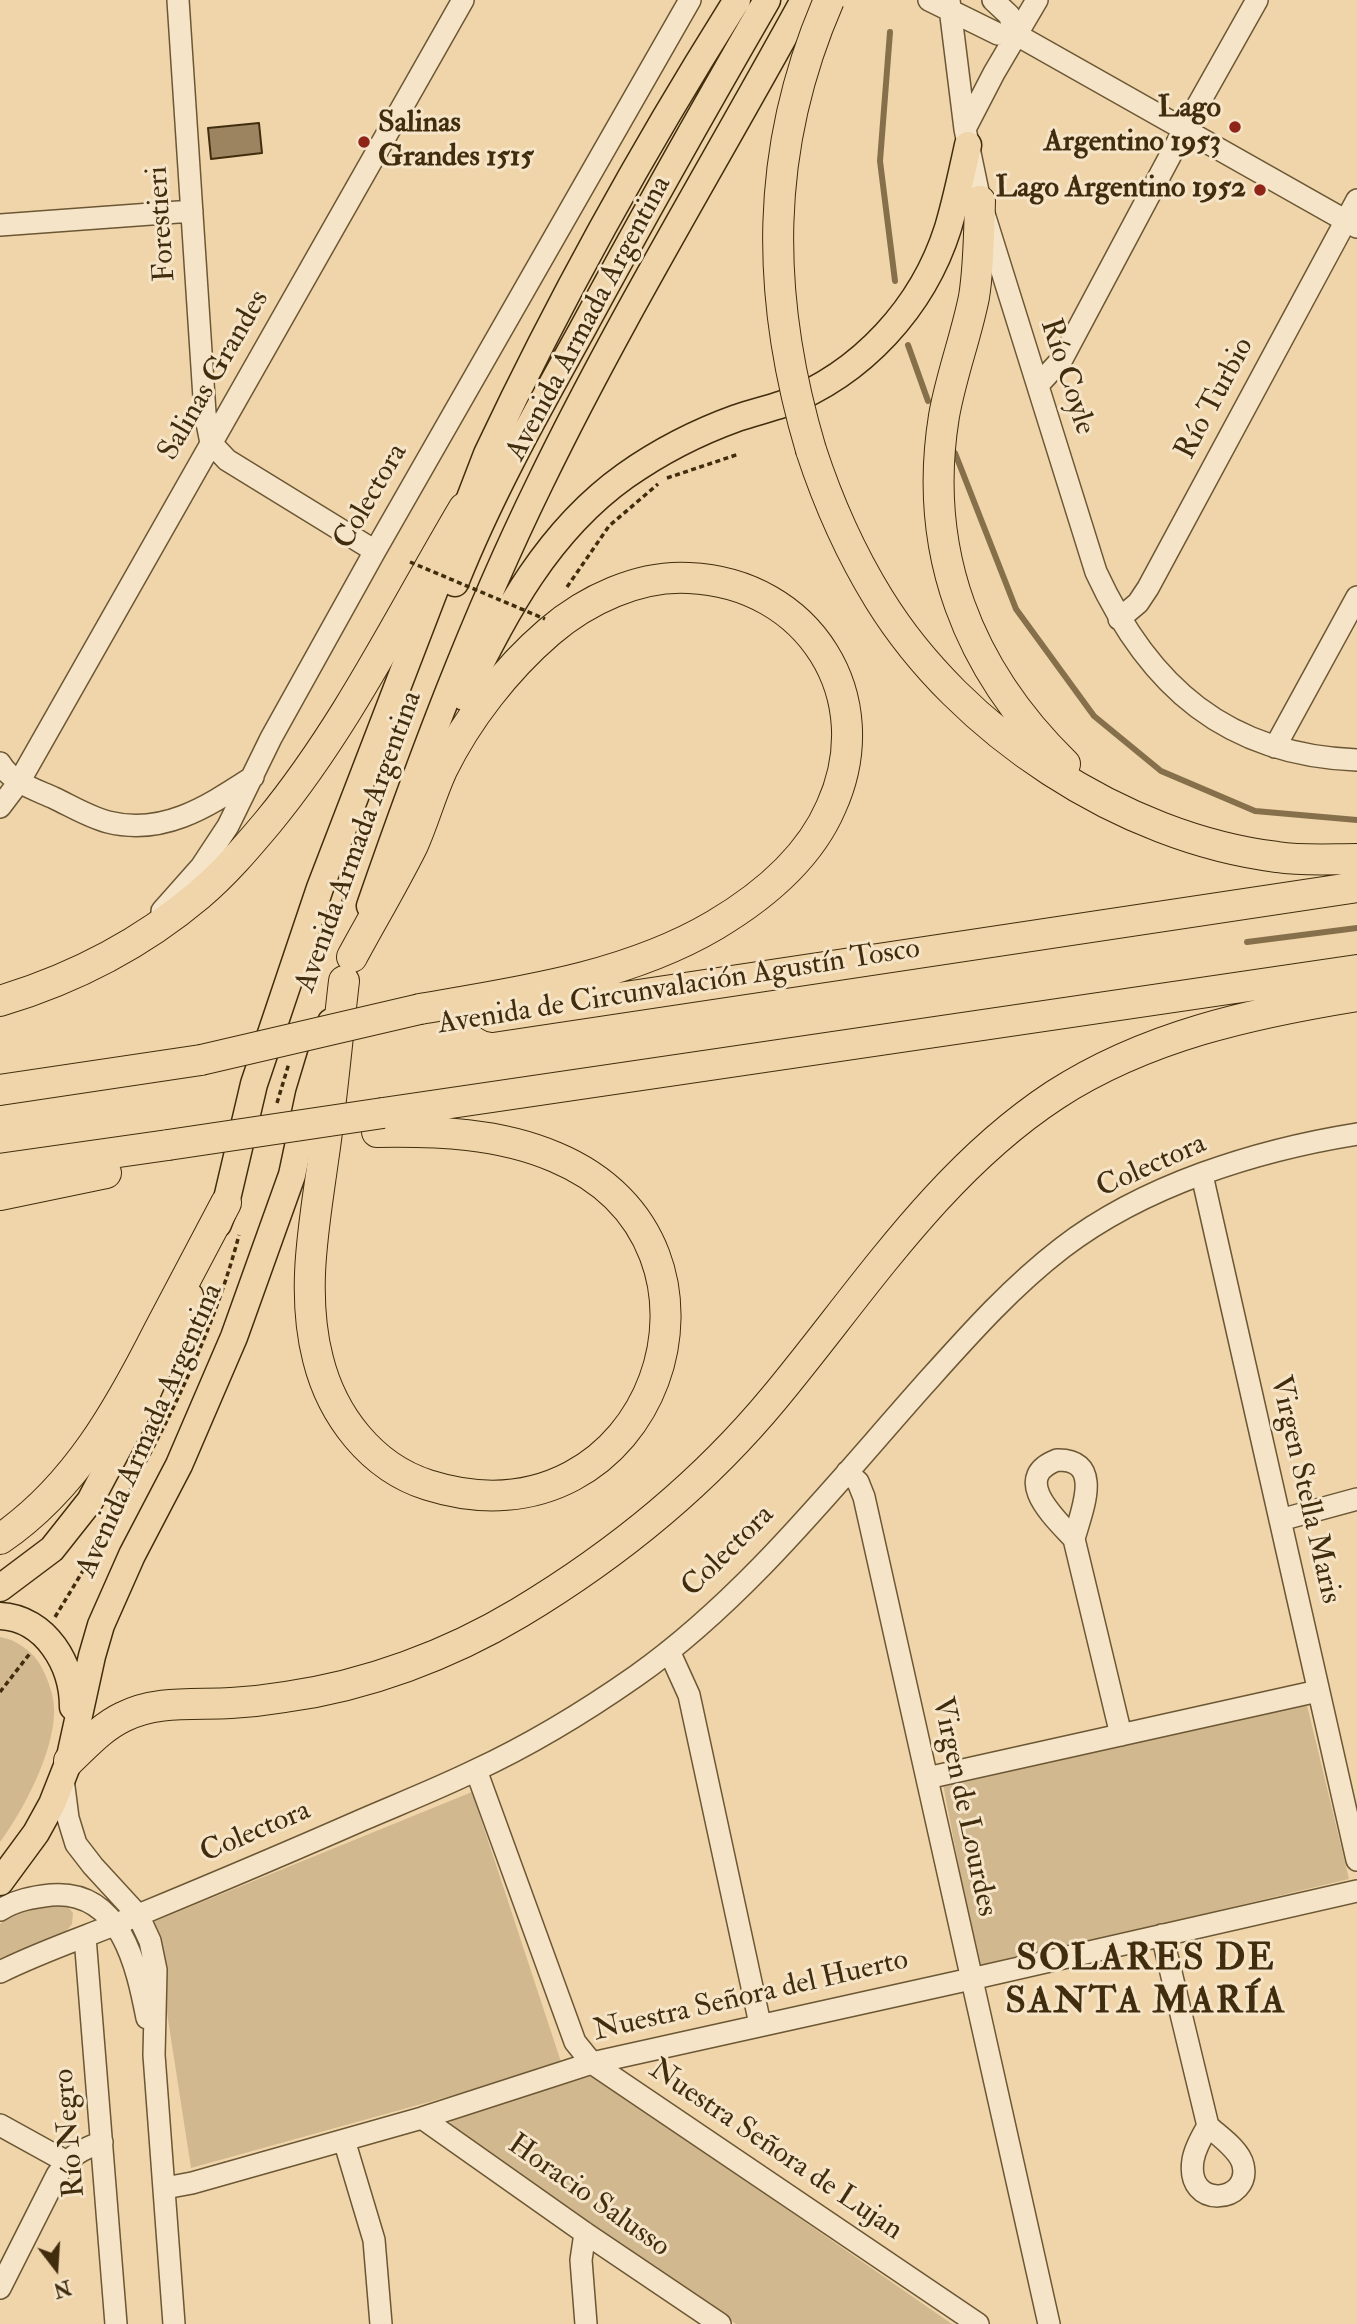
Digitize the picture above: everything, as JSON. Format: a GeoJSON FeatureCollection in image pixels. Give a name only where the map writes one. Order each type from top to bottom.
{"type":"FeatureCollection","features":[{"type":"Feature","properties":{"kind":"highway"},"geometry":{"type":"LineString","coordinates":[[829,0],[799,80],[783,150],[778,222],[780,296],[799,411],[811,450],[831,506],[880,601],[931,668],[995,730],[1078,788],[1135,817],[1202,842],[1279,858],[1357,859]]}},
{"type":"Feature","properties":{"kind":"highway"},"geometry":{"type":"LineString","coordinates":[[980,201],[973,299],[952,379],[940,446],[939,506],[947,564],[964,617],[989,672],[1022,718],[1064,763],[1135,817]]}},
{"type":"Feature","properties":{"kind":"highway"},"geometry":{"type":"LineString","coordinates":[[0,1001],[86,969],[114,954],[200,895],[233,863],[285,800],[371,672],[464,508]]}},
{"type":"Feature","properties":{"kind":"highway"},"geometry":{"type":"LineString","coordinates":[[380,1122],[419,1131],[513,1142],[556,1157],[586,1173],[616,1197],[636,1222],[650,1247],[664,1293],[666,1319],[659,1371],[650,1395],[636,1419],[617,1441],[590,1465],[555,1484],[527,1492],[497,1496],[444,1490],[417,1482],[392,1469],[360,1441],[339,1411],[318,1360],[312,1320],[310,1274],[314,1212],[324,1160],[348,969],[414,842],[443,768],[463,734],[505,677],[551,631],[598,599],[652,580],[680,577],[732,583],[755,591],[793,616],[809,633],[830,665],[843,700],[848,728],[844,766],[831,808],[805,850],[788,869],[744,907],[683,942],[648,956],[564,982],[417,1019]]}},
{"type":"Feature","properties":{"kind":"highway","name":"Avenida de Circunvalación Agustín Tosco"},"geometry":{"type":"LineString","coordinates":[[0,1090],[201,1060],[417,1019],[1357,887]]}},
{"type":"Feature","properties":{"kind":"highway"},"geometry":{"type":"LineString","coordinates":[[0,1195],[108,1173],[166,1155],[278,1129],[380,1122],[1357,970]]}},
{"type":"Feature","properties":{"kind":"highway"},"geometry":{"type":"LineString","coordinates":[[69,1761],[119,1718],[139,1710],[161,1706],[285,1698],[375,1677],[423,1660],[517,1615],[629,1538],[732,1446],[774,1399],[906,1232],[967,1167],[1008,1129],[1096,1071],[1170,1039],[1238,1018],[1357,996]]}},
{"type":"Feature","properties":{"kind":"highway"},"geometry":{"type":"LineString","coordinates":[[0,1169],[166,1155]]}},
{"type":"Feature","properties":{"kind":"highway"},"geometry":{"type":"LineString","coordinates":[[0,1539],[26,1521],[49,1500],[78,1465],[117,1409],[129,1391],[226,1203]]}},
{"type":"Feature","properties":{"kind":"main road","name":"Avenida Armada Argentina"},"geometry":{"type":"LineString","coordinates":[[0,1588],[52,1549],[90,1501],[168,1349],[226,1203],[254,1084],[320,887],[464,508],[550,324],[666,115],[737,0]]}},
{"type":"Feature","properties":{"kind":"main road"},"geometry":{"type":"LineString","coordinates":[[254,1084],[302,986],[367,803],[480,524],[550,388],[697,120],[767,0]]}},
{"type":"Feature","properties":{"kind":"main road","name":"Avenida Armada Argentina"},"geometry":{"type":"LineString","coordinates":[[0,1882],[36,1833],[69,1761],[89,1666],[101,1625],[132,1555],[199,1422],[234,1337],[292,1175],[309,1095],[348,969],[409,795],[456,674],[540,483],[613,342],[804,0]]}},
{"type":"Feature","properties":{"kind":"main road"},"geometry":{"type":"LineString","coordinates":[[409,795],[454,718],[515,598],[538,564],[575,520],[624,477],[656,456],[697,434],[816,389],[863,357],[889,331],[916,296],[936,259],[950,218],[966,137]]}},
{"type":"Feature","properties":{"kind":"main road","name":"Avenida Armada Argentina"},"geometry":{"type":"LineString","coordinates":[[0,1616],[9,1616],[30,1625],[44,1635],[68,1670],[73,1691],[69,1761]]}},
{"type":"Feature","properties":{"kind":"street","name":"Forestieri"},"geometry":{"type":"LineString","coordinates":[[178,0],[205,413],[211,443]]}},
{"type":"Feature","properties":{"kind":"street","name":"Salinas Grandes"},"geometry":{"type":"LineString","coordinates":[[19,782],[463,0]]}},
{"type":"Feature","properties":{"kind":"street","name":"Colectora"},"geometry":{"type":"LineString","coordinates":[[114,954],[169,904],[201,867],[228,826],[271,738],[375,551],[690,0]]}},
{"type":"Feature","properties":{"kind":"street"},"geometry":{"type":"LineString","coordinates":[[929,0],[950,6],[998,34],[1017,34],[1351,224]]}},
{"type":"Feature","properties":{"kind":"street"},"geometry":{"type":"LineString","coordinates":[[993,0],[1009,15],[1017,34]]}},
{"type":"Feature","properties":{"kind":"street"},"geometry":{"type":"LineString","coordinates":[[966,137],[1017,34],[1037,0]]}},
{"type":"Feature","properties":{"kind":"street"},"geometry":{"type":"LineString","coordinates":[[1038,385],[1062,359],[1185,128],[1257,0]]}},
{"type":"Feature","properties":{"kind":"street","name":"Río Coyle"},"geometry":{"type":"LineString","coordinates":[[950,6],[966,137],[980,201],[1096,572],[1119,620],[1136,646],[1177,691],[1204,714],[1233,732],[1275,747],[1317,757],[1357,760]]}},
{"type":"Feature","properties":{"kind":"street","name":"Río Turbio"},"geometry":{"type":"LineString","coordinates":[[1119,620],[1138,603],[1148,589],[1351,224],[1357,200]]}},
{"type":"Feature","properties":{"kind":"street"},"geometry":{"type":"LineString","coordinates":[[0,225],[192,211]]}},
{"type":"Feature","properties":{"kind":"street"},"geometry":{"type":"LineString","coordinates":[[211,443],[227,460],[375,551]]}},
{"type":"Feature","properties":{"kind":"street"},"geometry":{"type":"LineString","coordinates":[[1275,747],[1357,597]]}},
{"type":"Feature","properties":{"kind":"street"},"geometry":{"type":"LineString","coordinates":[[0,763],[19,782],[105,821],[131,826],[178,819],[215,802],[254,776]]}},
{"type":"Feature","properties":{"kind":"street"},"geometry":{"type":"LineString","coordinates":[[0,807],[19,782]]}},
{"type":"Feature","properties":{"kind":"street","name":"Colectora"},"geometry":{"type":"LineString","coordinates":[[0,1972],[476,1770],[580,1713],[669,1651],[743,1586],[973,1330],[1023,1280],[1065,1246],[1104,1220],[1202,1175],[1287,1147],[1355,1134]]}},
{"type":"Feature","properties":{"kind":"street","name":"Virgen Stella Maris"},"geometry":{"type":"LineString","coordinates":[[1202,1175],[1357,1860]]}},
{"type":"Feature","properties":{"kind":"street","name":"Virgen de Lourdes"},"geometry":{"type":"LineString","coordinates":[[847,1472],[858,1482],[864,1497],[1049,2324]]}},
{"type":"Feature","properties":{"kind":"street"},"geometry":{"type":"LineString","coordinates":[[1280,1520],[1357,1499]]}},
{"type":"Feature","properties":{"kind":"street"},"geometry":{"type":"LineString","coordinates":[[1074,1539],[1121,1735]]}},
{"type":"Feature","properties":{"kind":"street"},"geometry":{"type":"LineString","coordinates":[[669,1651],[689,1695],[760,2024]]}},
{"type":"Feature","properties":{"kind":"street"},"geometry":{"type":"LineString","coordinates":[[927,1778],[1318,1690]]}},
{"type":"Feature","properties":{"kind":"street"},"geometry":{"type":"LineString","coordinates":[[69,1761],[68,1818],[76,1844],[138,1915],[150,1941],[156,1970],[154,2055],[174,2324]]}},
{"type":"Feature","properties":{"kind":"street","name":"Nuestra Señora de Lujan"},"geometry":{"type":"LineString","coordinates":[[476,1770],[575,2042],[592,2063],[978,2324]]}},
{"type":"Feature","properties":{"kind":"street","name":"Nuestra Señora del Huerto"},"geometry":{"type":"LineString","coordinates":[[164,2188],[192,2183],[422,2118],[592,2063],[1357,1891]]}},
{"type":"Feature","properties":{"kind":"street"},"geometry":{"type":"LineString","coordinates":[[0,1910],[32,1897],[61,1895],[87,1902],[104,1913],[116,1925],[130,1949],[154,2055]]}},
{"type":"Feature","properties":{"kind":"street"},"geometry":{"type":"LineString","coordinates":[[1162,1935],[1208,2126]]}},
{"type":"Feature","properties":{"kind":"street","name":"Río Negro"},"geometry":{"type":"LineString","coordinates":[[85,1937],[116,2324]]}},
{"type":"Feature","properties":{"kind":"street","name":"Horacio Salusso"},"geometry":{"type":"LineString","coordinates":[[422,2118],[720,2324]]}},
{"type":"Feature","properties":{"kind":"street"},"geometry":{"type":"LineString","coordinates":[[0,2124],[66,2162]]}},
{"type":"Feature","properties":{"kind":"street"},"geometry":{"type":"LineString","coordinates":[[344,2140],[374,2240],[381,2324]]}},
{"type":"Feature","properties":{"kind":"street"},"geometry":{"type":"LineString","coordinates":[[0,2288],[66,2162],[78,2151],[102,2142]]}},
{"type":"Feature","properties":{"kind":"street"},"geometry":{"type":"LineString","coordinates":[[585,2233],[581,2260],[586,2324]]}},
{"type":"Feature","properties":{"kind":"path"},"geometry":{"type":"LineString","coordinates":[[566,588],[609,526],[663,480],[738,454]]}},
{"type":"Feature","properties":{"kind":"path"},"geometry":{"type":"LineString","coordinates":[[410,562],[545,619],[552,609]]}},
{"type":"Feature","properties":{"kind":"shaded area"},"geometry":{"type":"Polygon","coordinates":[[[0,1637],[24,1648],[39,1662],[49,1684],[54,1708],[52,1730],[43,1764],[18,1815],[0,1842],[0,1637]]]}},
{"type":"Feature","properties":{"kind":"shaded area"},"geometry":{"type":"Polygon","coordinates":[[[1306,1701],[1349,1879],[978,1968],[943,1784],[1306,1701]]]}},
{"type":"Feature","properties":{"kind":"shaded area"},"geometry":{"type":"Polygon","coordinates":[[[472,1792],[562,2065],[191,2168],[153,1922],[472,1792]]]}},
{"type":"Feature","properties":{"kind":"shaded area"},"geometry":{"type":"Polygon","coordinates":[[[58,1903],[68,1907],[73,1913],[72,1924],[65,1933],[0,1963],[0,1924],[16,1911],[58,1903]]]}},
{"type":"Feature","properties":{"kind":"shaded area"},"geometry":{"type":"Polygon","coordinates":[[[596,2077],[952,2324],[736,2324],[451,2130],[450,2123],[453,2118],[596,2077]]]}},
{"type":"Feature","properties":{"kind":"building"},"geometry":{"type":"Polygon","coordinates":[[[259,123],[262,153],[211,159],[208,128],[259,123]]]}},
{"type":"Feature","properties":{"kind":"waterway"},"geometry":{"type":"LineString","coordinates":[[890,32],[880,161],[895,281]]}},
{"type":"Feature","properties":{"kind":"waterway"},"geometry":{"type":"LineString","coordinates":[[908,345],[928,401]]}},
{"type":"Feature","properties":{"kind":"waterway"},"geometry":{"type":"LineString","coordinates":[[955,453],[1016,609],[1094,716],[1161,771],[1255,811],[1357,820]]}},
{"type":"Feature","properties":{"kind":"waterway"},"geometry":{"type":"LineString","coordinates":[[1247,942],[1357,928]]}},
{"type":"Feature","properties":{"kind":"place","name":"Lago Argentino 1953"},"geometry":{"type":"Point","coordinates":[1235,127]}},
{"type":"Feature","properties":{"kind":"place","name":"Salinas Grandes 1515"},"geometry":{"type":"Point","coordinates":[364,142]}},
{"type":"Feature","properties":{"kind":"place","name":"Lago Argentino 1952"},"geometry":{"type":"Point","coordinates":[1260,190]}},
{"type":"Feature","properties":{"kind":"district","name":"SOLARES DE SANTA MARÍA"},"geometry":{"type":"Point","coordinates":[1146,1982]}}]}
